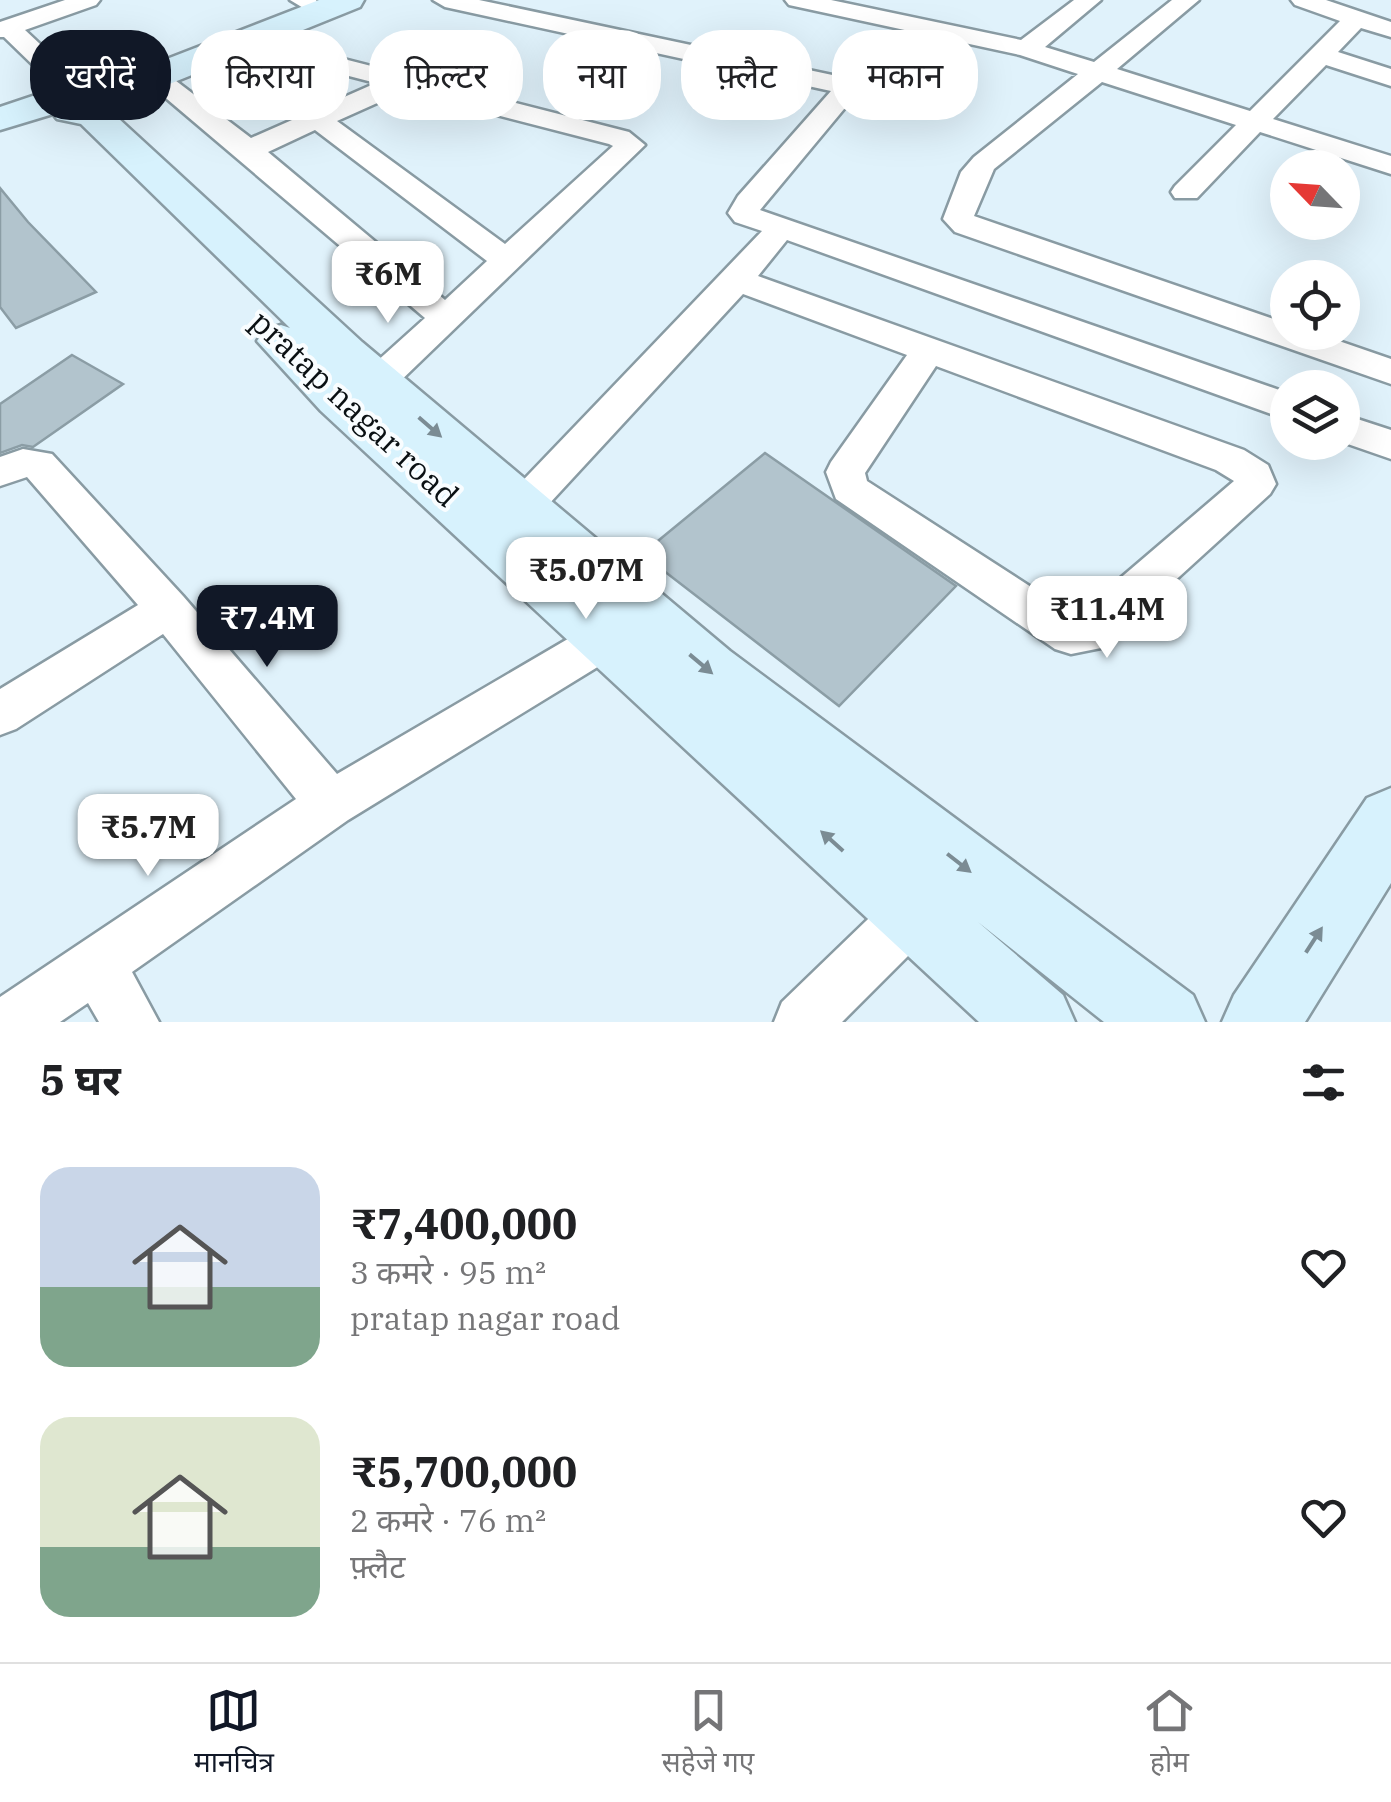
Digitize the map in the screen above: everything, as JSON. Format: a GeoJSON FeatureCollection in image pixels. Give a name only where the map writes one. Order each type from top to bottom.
{"type":"FeatureCollection","features":[{"type":"Feature","properties":{"kind":"street"},"geometry":{"type":"LineString","coordinates":[[2,0],[12,26],[30,47]]}},
{"type":"Feature","properties":{"kind":"street"},"geometry":{"type":"LineString","coordinates":[[12,26],[88,0]]}},
{"type":"Feature","properties":{"kind":"street"},"geometry":{"type":"LineString","coordinates":[[171,51],[305,0]]}},
{"type":"Feature","properties":{"kind":"street"},"geometry":{"type":"LineString","coordinates":[[275,30],[348,0]]}},
{"type":"Feature","properties":{"kind":"street"},"geometry":{"type":"LineString","coordinates":[[446,0],[846,88],[744,210],[746,215],[1270,401]]}},
{"type":"Feature","properties":{"kind":"street"},"geometry":{"type":"LineString","coordinates":[[798,0],[1026,49],[1391,164]]}},
{"type":"Feature","properties":{"kind":"street"},"geometry":{"type":"LineString","coordinates":[[1026,49],[1089,0]]}},
{"type":"Feature","properties":{"kind":"street"},"geometry":{"type":"LineString","coordinates":[[1187,0],[984,163],[957,214],[960,222],[1391,372]]}},
{"type":"Feature","properties":{"kind":"street"},"geometry":{"type":"LineString","coordinates":[[1303,0],[1391,30]]}},
{"type":"Feature","properties":{"kind":"street"},"geometry":{"type":"LineString","coordinates":[[1186,192],[1357,18]]}},
{"type":"Feature","properties":{"kind":"street"},"geometry":{"type":"LineString","coordinates":[[1322,54],[1391,78]]}},
{"type":"Feature","properties":{"kind":"street"},"geometry":{"type":"LineString","coordinates":[[171,90],[248,150],[444,317]]}},
{"type":"Feature","properties":{"kind":"street"},"geometry":{"type":"LineString","coordinates":[[248,150],[369,97]]}},
{"type":"Feature","properties":{"kind":"street"},"geometry":{"type":"LineString","coordinates":[[0,118],[30,110]]}},
{"type":"Feature","properties":{"kind":"street"},"geometry":{"type":"LineString","coordinates":[[378,381],[631,144],[523,111]]}},
{"type":"Feature","properties":{"kind":"street","name":"pratap nagar road"},"geometry":{"type":"LineString","coordinates":[[67,120],[66,125],[339,399],[1036,1022]]}},
{"type":"Feature","properties":{"kind":"street"},"geometry":{"type":"LineString","coordinates":[[98,120],[378,381],[708,670],[1166,1022]]}},
{"type":"Feature","properties":{"kind":"street"},"geometry":{"type":"LineString","coordinates":[[320,121],[506,260]]}},
{"type":"Feature","properties":{"kind":"street"},"geometry":{"type":"LineString","coordinates":[[522,507],[737,280],[782,227]]}},
{"type":"Feature","properties":{"kind":"street"},"geometry":{"type":"LineString","coordinates":[[737,280],[929,350],[1230,460],[1254,475],[1256,484],[1085,635],[1070,636],[850,488],[845,472],[929,350]]}},
{"type":"Feature","properties":{"kind":"street"},"geometry":{"type":"LineString","coordinates":[[1360,434],[1391,445]]}},
{"type":"Feature","properties":{"kind":"street"},"geometry":{"type":"LineString","coordinates":[[0,472],[23,462],[38,464],[168,609],[332,804]]}},
{"type":"Feature","properties":{"kind":"street"},"geometry":{"type":"LineString","coordinates":[[0,714],[168,609]]}},
{"type":"Feature","properties":{"kind":"street"},"geometry":{"type":"LineString","coordinates":[[12,1022],[332,804],[606,639]]}},
{"type":"Feature","properties":{"kind":"street"},"geometry":{"type":"LineString","coordinates":[[1261,1022],[1391,820]]}},
{"type":"Feature","properties":{"kind":"street"},"geometry":{"type":"LineString","coordinates":[[802,1022],[913,913]]}},
{"type":"Feature","properties":{"kind":"street"},"geometry":{"type":"LineString","coordinates":[[96,964],[131,1022]]}},
{"type":"Feature","properties":{"kind":"building"},"geometry":{"type":"Polygon","coordinates":[[[0,188],[96,292],[16,328],[0,307],[0,188]]]}},
{"type":"Feature","properties":{"kind":"building"},"geometry":{"type":"Polygon","coordinates":[[[72,355],[123,384],[33,447],[22,445],[0,453],[0,404],[72,355]]]}},
{"type":"Feature","properties":{"kind":"building"},"geometry":{"type":"Polygon","coordinates":[[[765,453],[956,586],[839,706],[642,554],[765,453]]]}}]}
